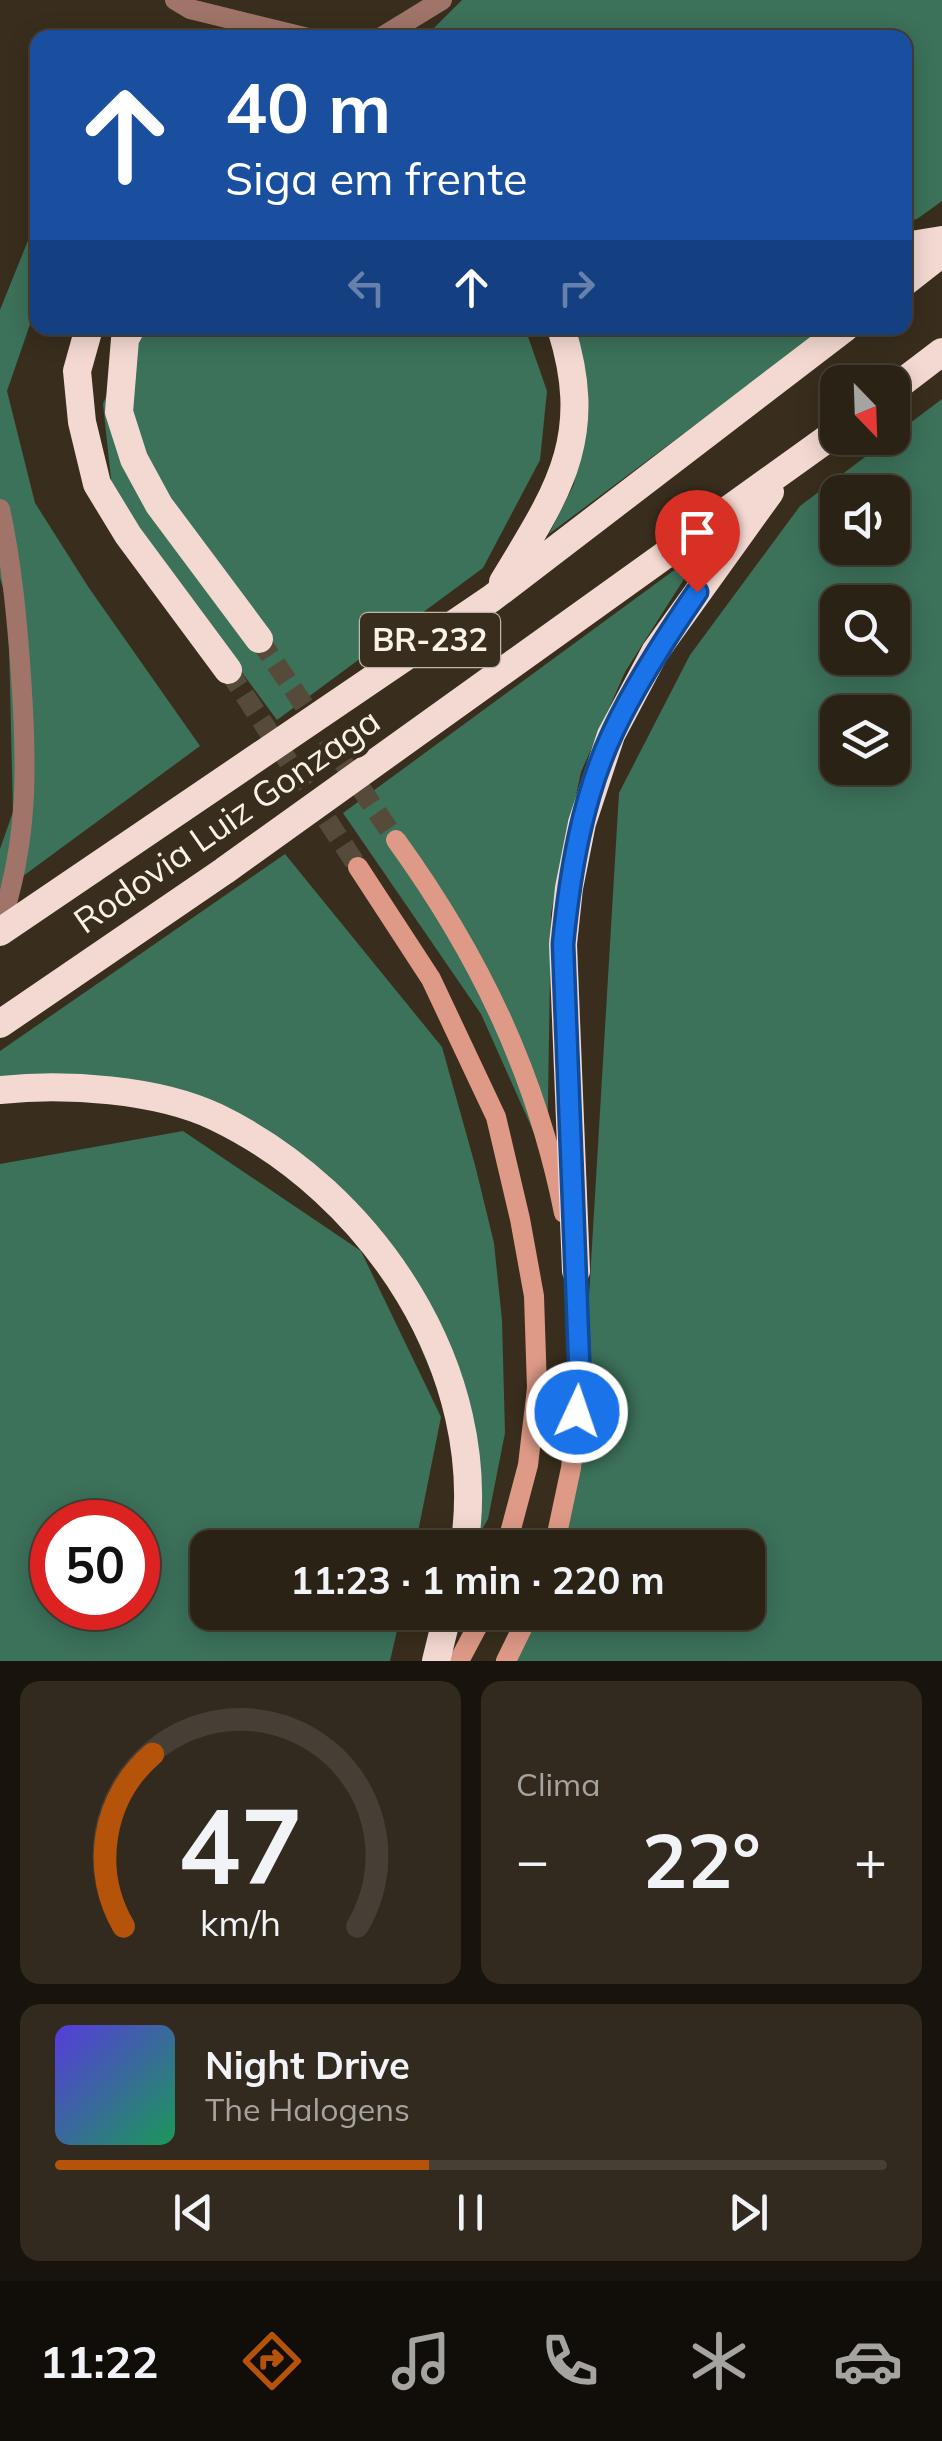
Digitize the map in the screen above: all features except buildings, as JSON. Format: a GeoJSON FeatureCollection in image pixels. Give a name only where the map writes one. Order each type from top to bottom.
{"type":"FeatureCollection","features":[{"type":"Feature","properties":{"kind":"highway"},"geometry":{"type":"LineString","coordinates":[[912,245],[942,240]]}},
{"type":"Feature","properties":{"kind":"highway"},"geometry":{"type":"LineString","coordinates":[[912,277],[942,253]]}},
{"type":"Feature","properties":{"kind":"highway"},"geometry":{"type":"LineString","coordinates":[[88,335],[77,371],[82,422],[97,484],[128,535],[228,670]]}},
{"type":"Feature","properties":{"kind":"highway"},"geometry":{"type":"LineString","coordinates":[[127,335],[119,412],[134,459],[159,505],[260,639]]}},
{"type":"Feature","properties":{"kind":"highway"},"geometry":{"type":"LineString","coordinates":[[492,598],[551,503],[570,456],[575,389],[562,335]]}},
{"type":"Feature","properties":{"kind":"highway","name":"Rodovia Luiz Gonzaga"},"geometry":{"type":"LineString","coordinates":[[0,928],[492,598],[836,335]]}},
{"type":"Feature","properties":{"kind":"highway"},"geometry":{"type":"LineString","coordinates":[[910,376],[942,352]]}},
{"type":"Feature","properties":{"kind":"highway","name":"Rodovia Luiz Gonzaga"},"geometry":{"type":"LineString","coordinates":[[0,1024],[224,871],[820,444]]}},
{"type":"Feature","properties":{"kind":"highway"},"geometry":{"type":"LineString","coordinates":[[576,1271],[563,944],[582,823],[611,735],[656,652],[788,468]]}},
{"type":"Feature","properties":{"kind":"highway"},"geometry":{"type":"LineString","coordinates":[[0,1090],[42,1088],[148,1096],[214,1116],[292,1162],[374,1241],[424,1318],[464,1436],[470,1499],[466,1530]]}},
{"type":"Feature","properties":{"kind":"highway"},"geometry":{"type":"LineString","coordinates":[[436,1661],[444,1630]]}},
{"type":"Feature","properties":{"kind":"main road"},"geometry":{"type":"LineString","coordinates":[[396,840],[437,898],[490,993],[527,1073],[554,1164],[576,1271],[580,1385],[571,1468],[558,1530]]}},
{"type":"Feature","properties":{"kind":"main road"},"geometry":{"type":"LineString","coordinates":[[358,867],[431,979],[496,1117],[520,1218],[534,1296],[537,1388],[528,1464],[511,1530]]}},
{"type":"Feature","properties":{"kind":"main road"},"geometry":{"type":"LineString","coordinates":[[460,1661],[476,1630]]}},
{"type":"Feature","properties":{"kind":"main road"},"geometry":{"type":"LineString","coordinates":[[506,1661],[521,1630]]}},
{"type":"Feature","properties":{"kind":"street"},"geometry":{"type":"LineString","coordinates":[[175,0],[190,9],[275,30]]}},
{"type":"Feature","properties":{"kind":"street"},"geometry":{"type":"LineString","coordinates":[[395,30],[442,0]]}},
{"type":"Feature","properties":{"kind":"street"},"geometry":{"type":"LineString","coordinates":[[0,509],[10,554],[26,752],[24,830],[0,928]]}},
{"type":"Feature","properties":{"kind":"green space"},"geometry":{"type":"Polygon","coordinates":[[[462,0],[942,0],[942,201],[912,220],[912,30],[432,30],[462,0]]]}},
{"type":"Feature","properties":{"kind":"green space"},"geometry":{"type":"Polygon","coordinates":[[[30,235],[30,324],[7,391],[35,503],[89,588],[200,746],[0,893],[0,849],[13,812],[8,605],[0,578],[0,310],[30,235]]]}},
{"type":"Feature","properties":{"kind":"green space"},"geometry":{"type":"Polygon","coordinates":[[[133,335],[527,335],[547,391],[540,460],[483,568],[277,720],[113,497],[103,404],[133,335]]]}},
{"type":"Feature","properties":{"kind":"green space"},"geometry":{"type":"Polygon","coordinates":[[[558,335],[816,335],[549,534],[574,484],[584,409],[558,335]]]}},
{"type":"Feature","properties":{"kind":"green space"},"geometry":{"type":"Polygon","coordinates":[[[942,399],[942,1661],[514,1661],[529,1630],[765,1630],[765,1530],[563,1530],[580,1447],[619,793],[690,655],[800,506],[820,491],[820,565],[910,565],[910,475],[841,475],[868,455],[910,455],[910,423],[942,399]]]}},
{"type":"Feature","properties":{"kind":"green space"},"geometry":{"type":"Polygon","coordinates":[[[703,549],[625,672],[581,772],[551,913],[547,1162],[481,1014],[343,813],[703,549]]]}},
{"type":"Feature","properties":{"kind":"green space"},"geometry":{"type":"Polygon","coordinates":[[[285,854],[442,1047],[494,1243],[502,1320],[505,1433],[488,1519],[482,1530],[471,1530],[466,1454],[414,1332],[372,1249],[298,1168],[199,1120],[91,1098],[0,1101],[0,1051],[285,854]]]}},
{"type":"Feature","properties":{"kind":"green space"},"geometry":{"type":"Polygon","coordinates":[[[183,1131],[361,1251],[441,1417],[418,1530],[190,1530],[190,1630],[397,1630],[390,1661],[0,1661],[0,1164],[183,1131]]]}},
{"type":"Feature","properties":{"kind":"tunnel"},"geometry":{"type":"LineString","coordinates":[[259,639],[396,840]]}},
{"type":"Feature","properties":{"kind":"tunnel"},"geometry":{"type":"LineString","coordinates":[[228,670],[358,867]]}},
{"type":"Feature","properties":{"kind":"route"},"geometry":{"type":"LineString","coordinates":[[577,1412],[580,1385],[563,944],[569,888],[582,823],[611,735],[656,652],[697,592]]}}]}
